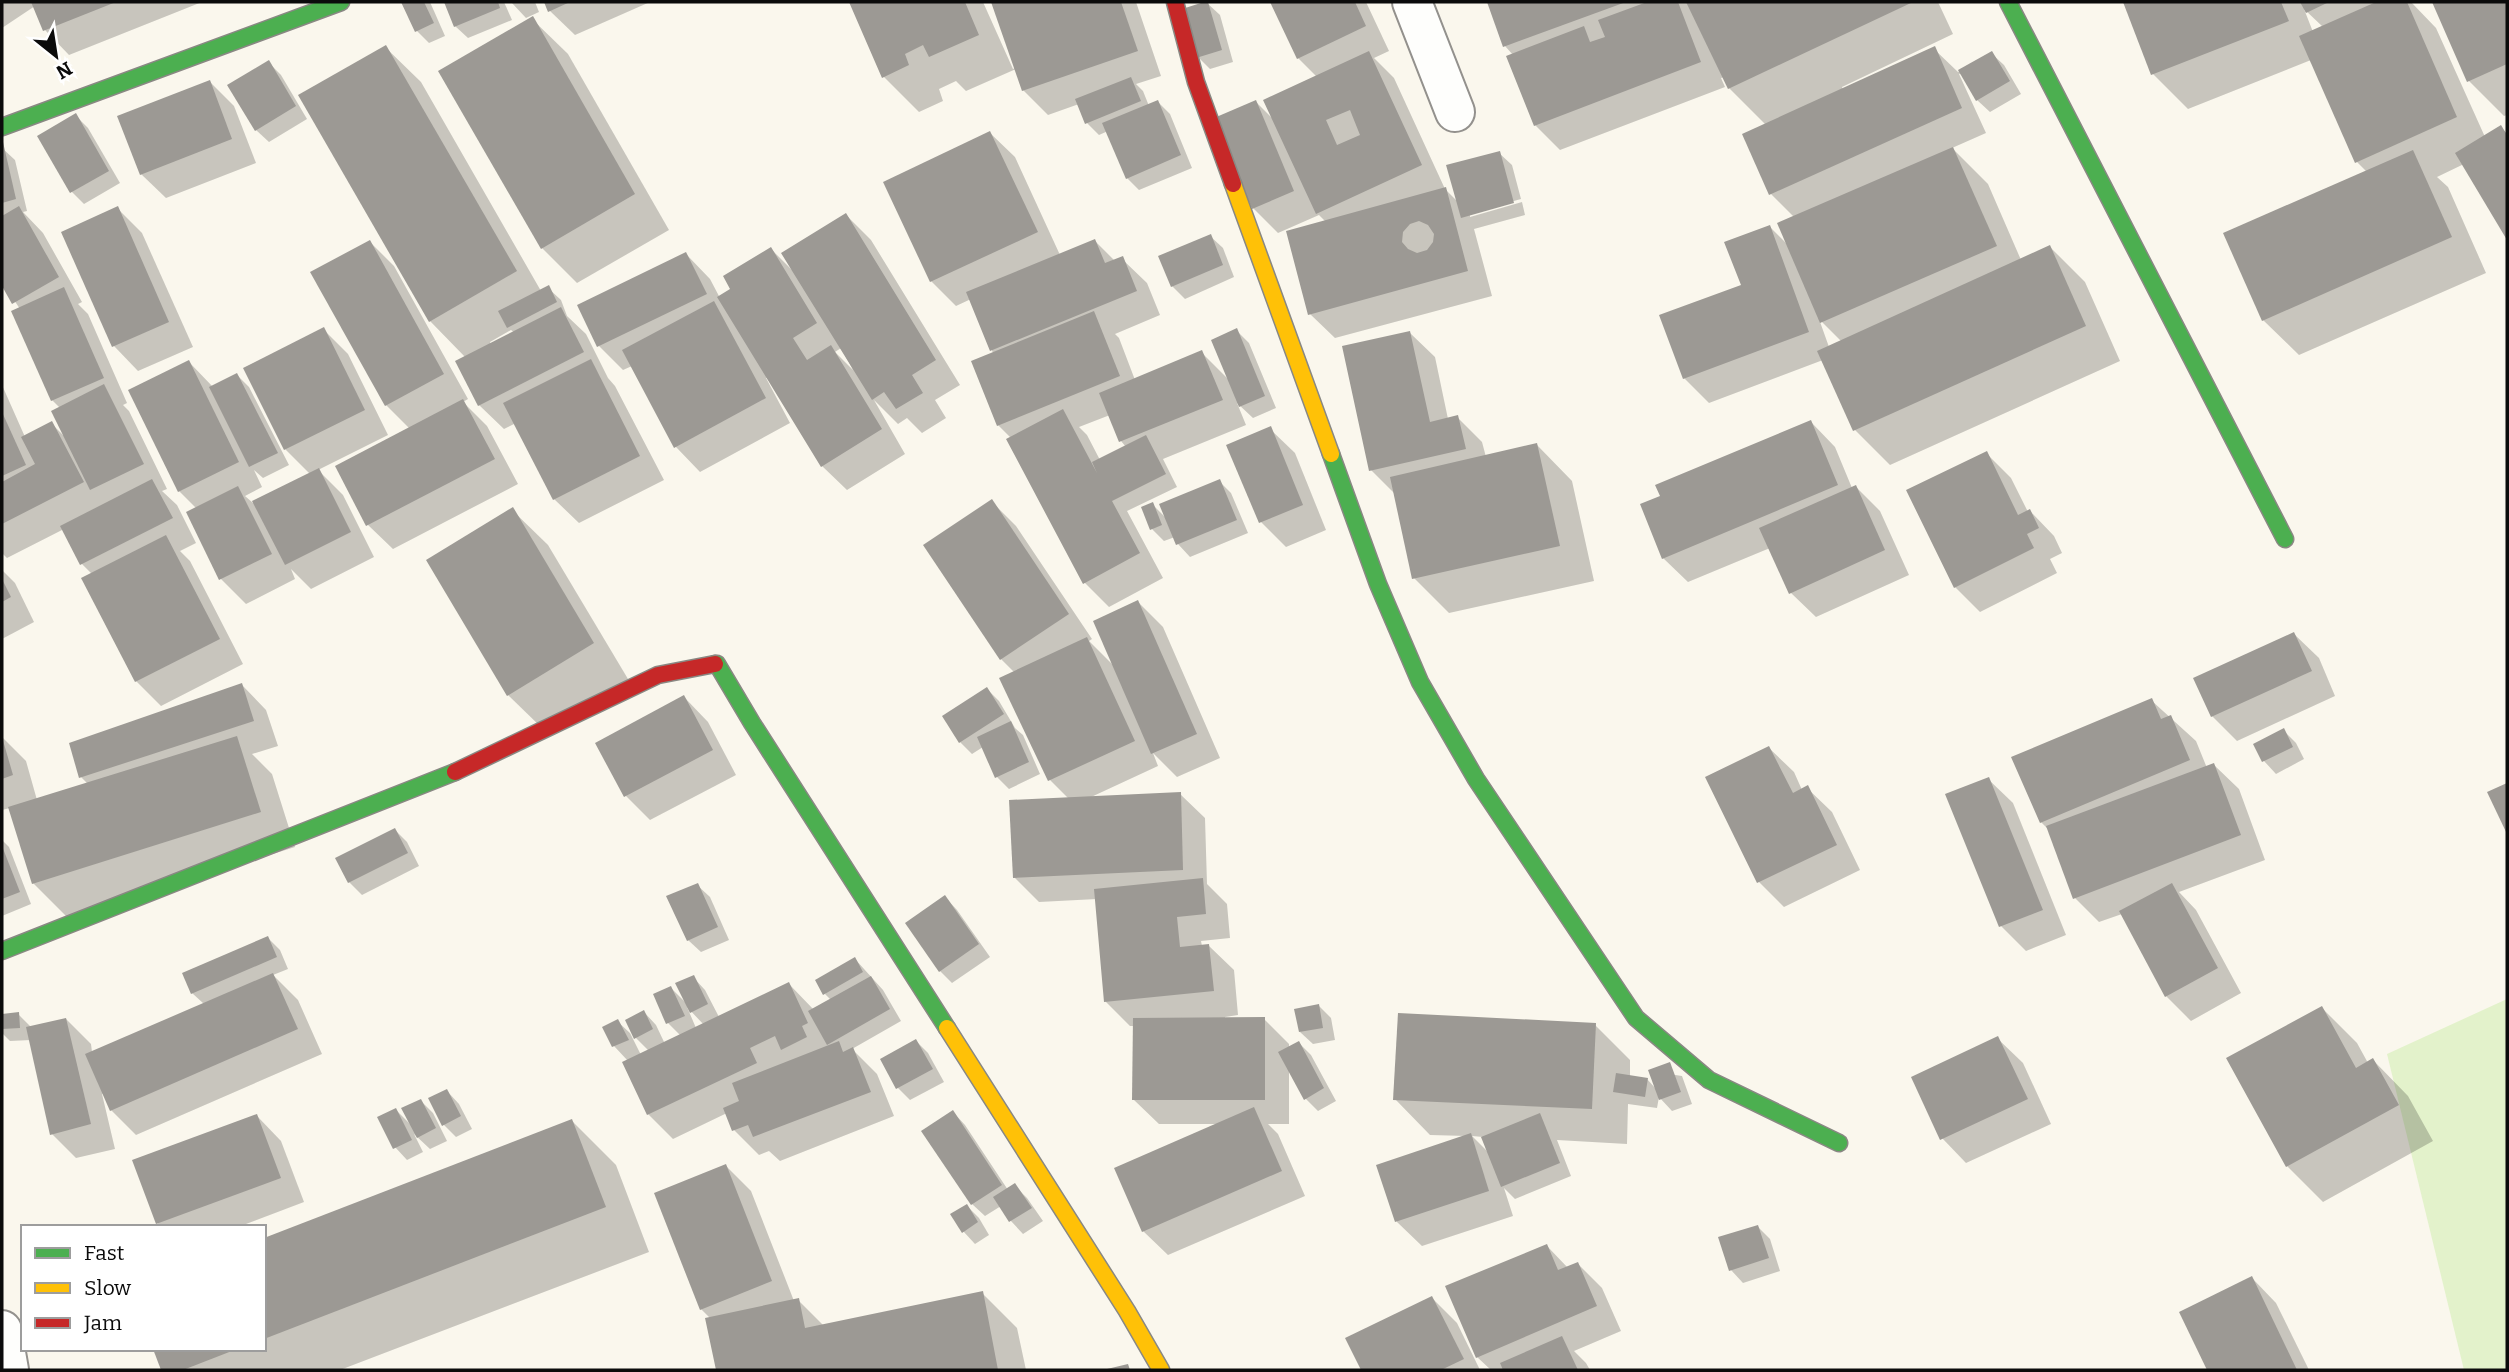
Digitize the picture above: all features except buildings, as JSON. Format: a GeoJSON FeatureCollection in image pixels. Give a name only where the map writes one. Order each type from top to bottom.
{"type":"FeatureCollection","features":[{"type":"Feature","properties":{"kind":"street"},"geometry":{"type":"LineString","coordinates":[[2,127],[341,2]]}},
{"type":"Feature","properties":{"kind":"street"},"geometry":{"type":"LineString","coordinates":[[1175,2],[1196,82],[1378,584],[1420,682],[1476,779],[1636,1018],[1709,1080],[1839,1143]]}},
{"type":"Feature","properties":{"kind":"street"},"geometry":{"type":"LineString","coordinates":[[1412,2],[1455,112]]}},
{"type":"Feature","properties":{"kind":"street"},"geometry":{"type":"LineString","coordinates":[[2008,2],[2285,539]]}},
{"type":"Feature","properties":{"kind":"street"},"geometry":{"type":"LineString","coordinates":[[2,951],[469,767],[658,675],[717,664],[1127,1311],[1161,1370]]}},
{"type":"Feature","properties":{"kind":"street"},"geometry":{"type":"LineString","coordinates":[[2,1330],[9,1370]]}},
{"type":"Feature","properties":{"kind":"green space"},"geometry":{"type":"Polygon","coordinates":[[[2507,999],[2507,1370],[2464,1370],[2387,1054],[2507,999]]]}},
{"type":"Feature","properties":{"kind":"traffic: fast"},"geometry":{"type":"LineString","coordinates":[[2,127],[341,2]]}},
{"type":"Feature","properties":{"kind":"traffic: fast"},"geometry":{"type":"LineString","coordinates":[[2008,2],[2285,539]]}},
{"type":"Feature","properties":{"kind":"traffic: fast"},"geometry":{"type":"LineString","coordinates":[[1331,454],[1378,584],[1420,682],[1476,779],[1636,1018],[1709,1080],[1839,1143]]}},
{"type":"Feature","properties":{"kind":"traffic: fast"},"geometry":{"type":"LineString","coordinates":[[715,664],[947,1028]]}},
{"type":"Feature","properties":{"kind":"traffic: fast"},"geometry":{"type":"LineString","coordinates":[[2,951],[455,772]]}},
{"type":"Feature","properties":{"kind":"traffic: slow"},"geometry":{"type":"LineString","coordinates":[[1233,184],[1331,454]]}},
{"type":"Feature","properties":{"kind":"traffic: slow"},"geometry":{"type":"LineString","coordinates":[[947,1028],[1127,1311],[1161,1370]]}},
{"type":"Feature","properties":{"kind":"traffic: jam"},"geometry":{"type":"LineString","coordinates":[[1175,2],[1196,82],[1233,184]]}},
{"type":"Feature","properties":{"kind":"traffic: jam"},"geometry":{"type":"LineString","coordinates":[[455,772],[658,675],[715,664]]}}]}
